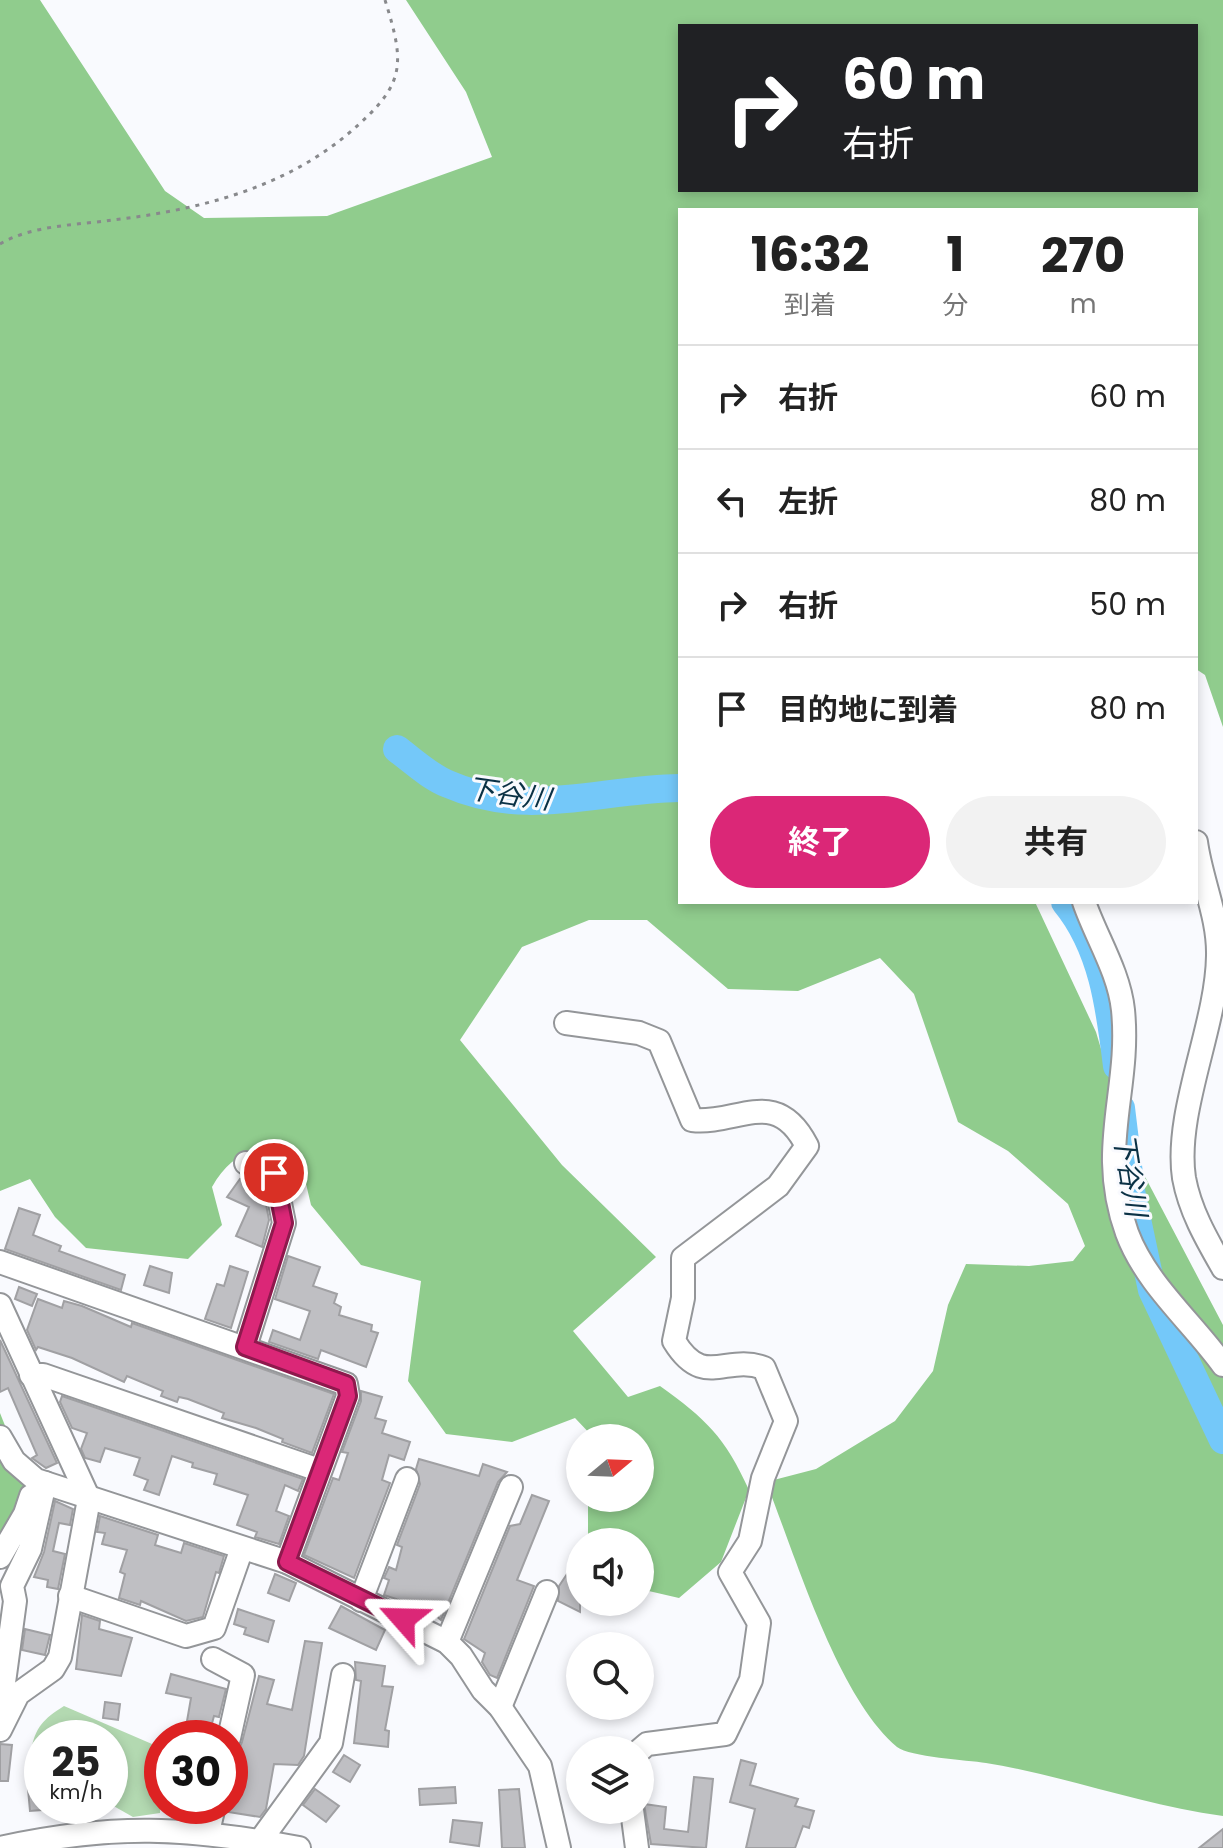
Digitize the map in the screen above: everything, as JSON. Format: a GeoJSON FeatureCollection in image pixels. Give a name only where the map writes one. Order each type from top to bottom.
{"type":"FeatureCollection","features":[{"type":"Feature","properties":{"kind":"street"},"geometry":{"type":"LineString","coordinates":[[1198,852],[1218,954],[1214,994],[1185,1135],[1184,1176],[1204,1234],[1223,1268]]}},
{"type":"Feature","properties":{"kind":"street"},"geometry":{"type":"LineString","coordinates":[[1085,904],[1123,1006],[1125,1033],[1112,1137],[1117,1200],[1128,1235],[1145,1269],[1223,1365]]}},
{"type":"Feature","properties":{"kind":"street"},"geometry":{"type":"LineString","coordinates":[[566,1023],[639,1033],[659,1041],[692,1120],[762,1109],[790,1123],[807,1146],[778,1186],[683,1258],[683,1298],[674,1341],[679,1350],[696,1367],[713,1370],[743,1364],[764,1368],[770,1375],[786,1421],[763,1478],[750,1541],[730,1572],[759,1623],[751,1680],[725,1734],[654,1743]]}},
{"type":"Feature","properties":{"kind":"street"},"geometry":{"type":"LineString","coordinates":[[245,1347],[284,1223],[274,1173],[246,1163]]}},
{"type":"Feature","properties":{"kind":"street"},"geometry":{"type":"LineString","coordinates":[[0,1262],[346,1384],[348,1396],[287,1562]]}},
{"type":"Feature","properties":{"kind":"street"},"geometry":{"type":"LineString","coordinates":[[0,1305],[77,1466],[89,1499],[60,1657],[53,1669],[18,1694],[1,1720]]}},
{"type":"Feature","properties":{"kind":"street"},"geometry":{"type":"LineString","coordinates":[[31,1375],[43,1375],[319,1470]]}},
{"type":"Feature","properties":{"kind":"street"},"geometry":{"type":"LineString","coordinates":[[0,1437],[14,1461],[40,1482],[287,1562],[447,1642],[500,1707],[540,1766],[559,1848]]}},
{"type":"Feature","properties":{"kind":"street"},"geometry":{"type":"LineString","coordinates":[[361,1600],[407,1479]]}},
{"type":"Feature","properties":{"kind":"street"},"geometry":{"type":"LineString","coordinates":[[0,1557],[40,1482]]}},
{"type":"Feature","properties":{"kind":"street"},"geometry":{"type":"LineString","coordinates":[[1,1720],[15,1601],[12,1586],[30,1549],[40,1482]]}},
{"type":"Feature","properties":{"kind":"street"},"geometry":{"type":"LineString","coordinates":[[447,1642],[511,1487]]}},
{"type":"Feature","properties":{"kind":"street"},"geometry":{"type":"LineString","coordinates":[[70,1596],[186,1636],[214,1628],[242,1548]]}},
{"type":"Feature","properties":{"kind":"street"},"geometry":{"type":"LineString","coordinates":[[500,1707],[547,1592]]}},
{"type":"Feature","properties":{"kind":"street"},"geometry":{"type":"LineString","coordinates":[[213,1659],[243,1675],[233,1720]]}},
{"type":"Feature","properties":{"kind":"street"},"geometry":{"type":"LineString","coordinates":[[260,1841],[331,1743],[343,1675]]}},
{"type":"Feature","properties":{"kind":"street"},"geometry":{"type":"LineString","coordinates":[[208,1832],[210,1824]]}},
{"type":"Feature","properties":{"kind":"street"},"geometry":{"type":"LineString","coordinates":[[634,1824],[637,1848]]}},
{"type":"Feature","properties":{"kind":"street"},"geometry":{"type":"LineString","coordinates":[[0,1848],[89,1832],[166,1829],[208,1832],[299,1848]]}},
{"type":"Feature","properties":{"kind":"path"},"geometry":{"type":"LineString","coordinates":[[0,244],[45,229],[199,207],[271,182],[322,156],[367,118],[387,94],[395,78],[399,47],[385,0]]}},
{"type":"Feature","properties":{"kind":"green space"},"geometry":{"type":"Polygon","coordinates":[[[0,0],[40,0],[165,191],[204,218],[327,216],[492,157],[466,92],[406,0],[1223,0],[1223,727],[1205,675],[1198,670],[1198,208],[678,208],[678,904],[1036,904],[1096,1032],[1131,1150],[1223,1325],[1223,1816],[1163,1805],[1045,1775],[986,1763],[926,1756],[897,1747],[875,1724],[855,1695],[820,1624],[766,1482],[816,1469],[895,1421],[933,1371],[948,1305],[966,1264],[1029,1266],[1073,1261],[1085,1246],[1068,1204],[1008,1151],[958,1122],[914,994],[880,958],[798,991],[728,989],[647,920],[589,920],[522,947],[460,1040],[562,1165],[656,1257],[573,1331],[628,1397],[660,1386],[702,1419],[731,1456],[749,1490],[721,1562],[679,1598],[654,1592],[654,1528],[588,1528],[588,1512],[654,1512],[654,1424],[581,1424],[575,1418],[512,1442],[446,1434],[408,1381],[421,1281],[361,1265],[311,1205],[299,1154],[260,1150],[248,1153],[229,1165],[212,1187],[222,1225],[188,1259],[86,1248],[55,1217],[30,1179],[0,1191],[0,0]]]}},
{"type":"Feature","properties":{"kind":"green space"},"geometry":{"type":"Polygon","coordinates":[[[0,1413],[27,1481],[13,1523],[0,1547],[0,1413]]]}},
{"type":"Feature","properties":{"kind":"green space"},"geometry":{"type":"Polygon","coordinates":[[[64,1706],[96,1720],[45,1720],[64,1706]]]}},
{"type":"Feature","properties":{"kind":"green space"},"geometry":{"type":"Polygon","coordinates":[[[128,1734],[144,1741],[144,1815],[133,1817],[128,1814],[128,1734]]]}},
{"type":"Feature","properties":{"kind":"building"},"geometry":{"type":"Polygon","coordinates":[[[240,1179],[253,1184],[249,1192],[265,1199],[269,1220],[262,1247],[236,1236],[249,1207],[227,1197],[240,1179]]]}},
{"type":"Feature","properties":{"kind":"building"},"geometry":{"type":"Polygon","coordinates":[[[19,1208],[40,1215],[33,1235],[61,1246],[59,1251],[125,1275],[121,1290],[5,1249],[19,1208]]]}},
{"type":"Feature","properties":{"kind":"building"},"geometry":{"type":"Polygon","coordinates":[[[288,1256],[320,1267],[313,1286],[337,1294],[334,1303],[341,1307],[339,1315],[372,1325],[371,1331],[378,1333],[366,1367],[321,1350],[318,1359],[269,1342],[273,1330],[300,1340],[310,1311],[275,1299],[288,1256]]]}},
{"type":"Feature","properties":{"kind":"building"},"geometry":{"type":"Polygon","coordinates":[[[150,1266],[172,1273],[169,1293],[144,1285],[150,1266]]]}},
{"type":"Feature","properties":{"kind":"building"},"geometry":{"type":"Polygon","coordinates":[[[230,1266],[248,1272],[231,1328],[205,1319],[217,1284],[224,1286],[230,1266]]]}},
{"type":"Feature","properties":{"kind":"building"},"geometry":{"type":"Polygon","coordinates":[[[19,1287],[37,1294],[32,1306],[15,1299],[19,1287]]]}},
{"type":"Feature","properties":{"kind":"building"},"geometry":{"type":"Polygon","coordinates":[[[38,1299],[62,1308],[64,1301],[82,1306],[131,1327],[132,1323],[334,1394],[312,1453],[256,1428],[222,1418],[224,1413],[188,1399],[179,1397],[177,1402],[161,1396],[163,1391],[127,1376],[124,1382],[72,1358],[38,1347],[36,1350],[27,1330],[38,1299]]]}},
{"type":"Feature","properties":{"kind":"building"},"geometry":{"type":"Polygon","coordinates":[[[0,1340],[57,1463],[46,1468],[32,1458],[37,1455],[8,1388],[0,1392],[0,1340]]]}},
{"type":"Feature","properties":{"kind":"building"},"geometry":{"type":"Polygon","coordinates":[[[361,1391],[382,1397],[375,1418],[386,1421],[382,1433],[410,1442],[404,1460],[389,1455],[382,1480],[390,1483],[354,1578],[304,1555],[333,1478],[339,1480],[348,1453],[342,1452],[361,1401],[361,1391]]]}},
{"type":"Feature","properties":{"kind":"building"},"geometry":{"type":"Polygon","coordinates":[[[62,1396],[303,1479],[298,1491],[285,1485],[276,1511],[289,1516],[279,1544],[255,1537],[257,1532],[237,1525],[248,1495],[214,1484],[217,1474],[192,1467],[193,1463],[172,1456],[159,1495],[144,1490],[148,1480],[134,1475],[140,1458],[105,1448],[100,1462],[85,1458],[81,1449],[87,1433],[72,1428],[60,1402],[62,1396]]]}},
{"type":"Feature","properties":{"kind":"building"},"geometry":{"type":"Polygon","coordinates":[[[419,1459],[479,1476],[483,1464],[507,1472],[498,1482],[441,1620],[429,1610],[384,1595],[389,1580],[384,1578],[389,1567],[396,1570],[402,1547],[397,1545],[420,1484],[416,1469],[419,1459]]]}},
{"type":"Feature","properties":{"kind":"building"},"geometry":{"type":"Polygon","coordinates":[[[532,1495],[549,1501],[517,1580],[534,1586],[497,1678],[490,1675],[482,1662],[485,1653],[464,1639],[510,1526],[520,1524],[532,1495]]]}},
{"type":"Feature","properties":{"kind":"building"},"geometry":{"type":"Polygon","coordinates":[[[55,1501],[73,1509],[70,1525],[59,1523],[53,1551],[65,1554],[58,1589],[47,1587],[48,1580],[34,1577],[44,1552],[55,1501]]]}},
{"type":"Feature","properties":{"kind":"building"},"geometry":{"type":"Polygon","coordinates":[[[100,1516],[158,1535],[155,1545],[181,1553],[184,1543],[224,1556],[203,1617],[186,1621],[141,1601],[140,1605],[119,1598],[125,1574],[120,1572],[127,1550],[102,1544],[105,1533],[97,1532],[100,1516]]]}},
{"type":"Feature","properties":{"kind":"building"},"geometry":{"type":"Polygon","coordinates":[[[275,1574],[296,1583],[289,1601],[268,1593],[275,1574]]]}},
{"type":"Feature","properties":{"kind":"building"},"geometry":{"type":"Polygon","coordinates":[[[566,1576],[566,1605],[558,1601],[559,1586],[566,1576]]]}},
{"type":"Feature","properties":{"kind":"building"},"geometry":{"type":"Polygon","coordinates":[[[341,1606],[385,1630],[376,1650],[329,1628],[341,1606]]]}},
{"type":"Feature","properties":{"kind":"building"},"geometry":{"type":"Polygon","coordinates":[[[238,1609],[274,1621],[268,1642],[244,1634],[246,1628],[234,1624],[238,1609]]]}},
{"type":"Feature","properties":{"kind":"building"},"geometry":{"type":"Polygon","coordinates":[[[82,1615],[100,1621],[99,1629],[132,1638],[121,1676],[76,1669],[82,1615]]]}},
{"type":"Feature","properties":{"kind":"building"},"geometry":{"type":"Polygon","coordinates":[[[25,1629],[50,1635],[45,1655],[22,1650],[25,1629]]]}},
{"type":"Feature","properties":{"kind":"building"},"geometry":{"type":"Polygon","coordinates":[[[305,1641],[322,1643],[304,1756],[298,1765],[274,1764],[266,1809],[260,1817],[248,1815],[248,1720],[259,1676],[274,1680],[267,1704],[292,1710],[305,1641]]]}},
{"type":"Feature","properties":{"kind":"building"},"geometry":{"type":"Polygon","coordinates":[[[355,1662],[385,1666],[382,1686],[393,1687],[385,1730],[389,1731],[388,1747],[354,1743],[361,1681],[356,1680],[355,1662]]]}},
{"type":"Feature","properties":{"kind":"building"},"geometry":{"type":"Polygon","coordinates":[[[171,1674],[226,1689],[219,1717],[214,1716],[213,1720],[187,1720],[191,1698],[166,1693],[171,1674]]]}},
{"type":"Feature","properties":{"kind":"building"},"geometry":{"type":"Polygon","coordinates":[[[105,1702],[120,1704],[118,1720],[103,1718],[105,1702]]]}},
{"type":"Feature","properties":{"kind":"building"},"geometry":{"type":"Polygon","coordinates":[[[0,1744],[12,1745],[8,1781],[0,1781],[0,1744]]]}},
{"type":"Feature","properties":{"kind":"building"},"geometry":{"type":"Polygon","coordinates":[[[344,1755],[360,1765],[350,1782],[333,1772],[344,1755]]]}},
{"type":"Feature","properties":{"kind":"building"},"geometry":{"type":"Polygon","coordinates":[[[741,1760],[756,1764],[750,1785],[798,1799],[795,1806],[814,1811],[809,1828],[803,1826],[795,1848],[746,1848],[755,1809],[730,1802],[741,1760]]]}},
{"type":"Feature","properties":{"kind":"building"},"geometry":{"type":"Polygon","coordinates":[[[694,1777],[713,1779],[706,1848],[651,1844],[648,1824],[654,1824],[654,1805],[666,1807],[664,1829],[688,1832],[694,1777]]]}},
{"type":"Feature","properties":{"kind":"building"},"geometry":{"type":"Polygon","coordinates":[[[455,1787],[456,1803],[420,1805],[419,1789],[455,1787]]]}},
{"type":"Feature","properties":{"kind":"building"},"geometry":{"type":"Polygon","coordinates":[[[315,1789],[339,1806],[326,1822],[303,1805],[315,1789]]]}},
{"type":"Feature","properties":{"kind":"building"},"geometry":{"type":"Polygon","coordinates":[[[519,1789],[525,1848],[502,1848],[499,1790],[519,1789]]]}},
{"type":"Feature","properties":{"kind":"building"},"geometry":{"type":"Polygon","coordinates":[[[453,1820],[482,1823],[479,1846],[450,1842],[453,1820]]]}},
{"type":"Feature","properties":{"kind":"building"},"geometry":{"type":"Polygon","coordinates":[[[1223,1829],[1223,1848],[1199,1848],[1223,1829]]]}},
{"type":"Feature","properties":{"kind":"waterway","name":"下谷川"},"geometry":{"type":"LineString","coordinates":[[397,749],[441,781],[506,800],[563,800],[678,788]]}},
{"type":"Feature","properties":{"kind":"waterway","name":"下谷川"},"geometry":{"type":"LineString","coordinates":[[1066,904],[1088,939],[1103,980],[1117,1066]]}},
{"type":"Feature","properties":{"kind":"waterway","name":"下谷川"},"geometry":{"type":"LineString","coordinates":[[1121,1108],[1131,1191],[1152,1290],[1223,1440]]}},
{"type":"Feature","properties":{"kind":"route"},"geometry":{"type":"LineString","coordinates":[[274,1173],[284,1223],[245,1347],[346,1384],[348,1396],[287,1562],[403,1619]]}}]}
